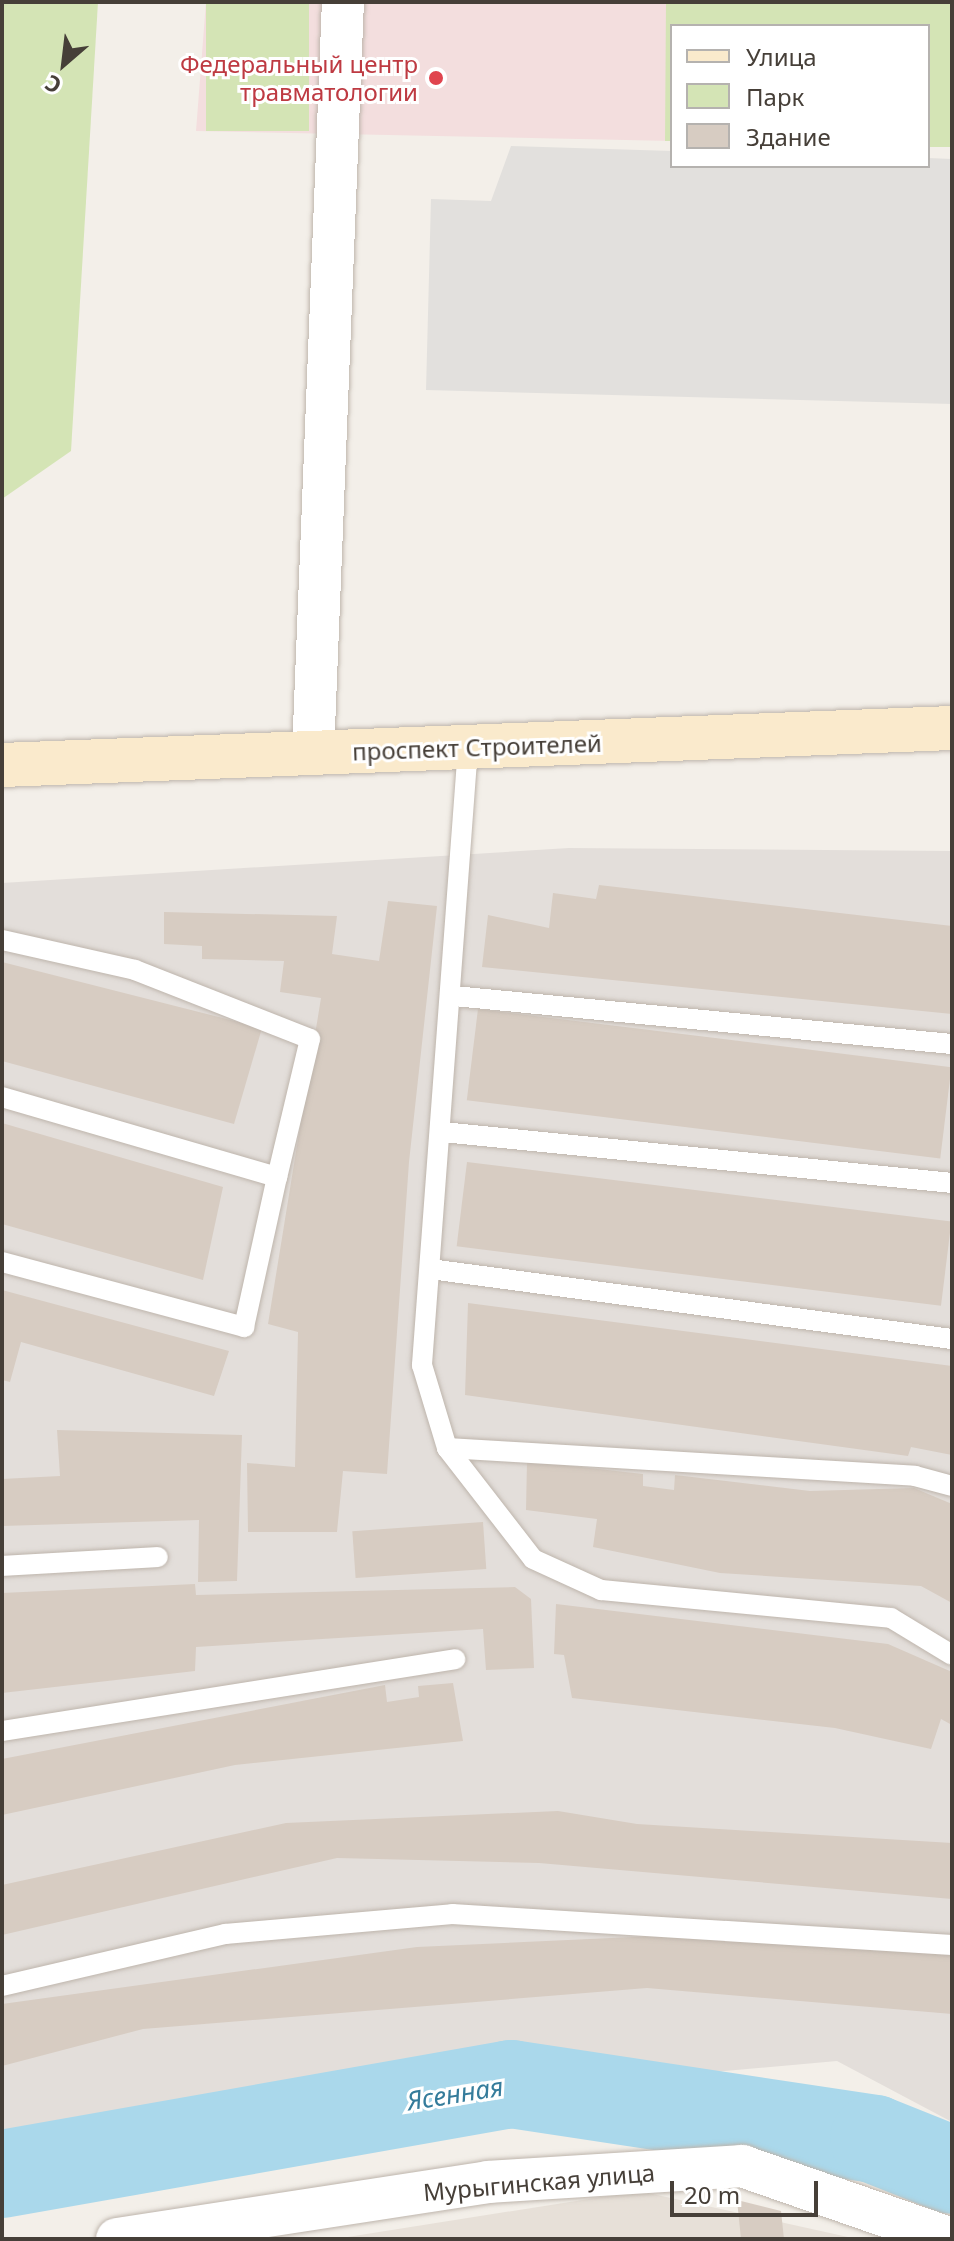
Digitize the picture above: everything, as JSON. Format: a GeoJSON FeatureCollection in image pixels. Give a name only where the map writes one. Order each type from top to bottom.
{"type":"FeatureCollection","features":[{"type":"Feature","properties":{"kind":"main road","name":"проспект Строителей"},"geometry":{"type":"LineString","coordinates":[[2,765],[952,728]]}},
{"type":"Feature","properties":{"kind":"street"},"geometry":{"type":"LineString","coordinates":[[313,754],[343,2]]}},
{"type":"Feature","properties":{"kind":"street","name":"Мурыгинская улица"},"geometry":{"type":"LineString","coordinates":[[117,2239],[488,2182],[742,2166],[952,2239]]}},
{"type":"Feature","properties":{"kind":"lane"},"geometry":{"type":"LineString","coordinates":[[468,747],[454,996],[422,1365],[447,1448],[533,1559],[601,1590],[891,1618],[952,1655]]}},
{"type":"Feature","properties":{"kind":"lane"},"geometry":{"type":"LineString","coordinates":[[2,940],[135,970],[310,1039],[244,1327],[2,1262]]}},
{"type":"Feature","properties":{"kind":"lane"},"geometry":{"type":"LineString","coordinates":[[454,996],[952,1044]]}},
{"type":"Feature","properties":{"kind":"lane"},"geometry":{"type":"LineString","coordinates":[[2,1097],[277,1177]]}},
{"type":"Feature","properties":{"kind":"lane"},"geometry":{"type":"LineString","coordinates":[[442,1132],[952,1183]]}},
{"type":"Feature","properties":{"kind":"lane"},"geometry":{"type":"LineString","coordinates":[[430,1269],[952,1339]]}},
{"type":"Feature","properties":{"kind":"lane"},"geometry":{"type":"LineString","coordinates":[[447,1448],[915,1476],[952,1486]]}},
{"type":"Feature","properties":{"kind":"lane"},"geometry":{"type":"LineString","coordinates":[[2,1566],[158,1557]]}},
{"type":"Feature","properties":{"kind":"lane"},"geometry":{"type":"LineString","coordinates":[[2,1731],[455,1659]]}},
{"type":"Feature","properties":{"kind":"lane"},"geometry":{"type":"LineString","coordinates":[[2,1986],[225,1934],[452,1914],[952,1945]]}},
{"type":"Feature","properties":{"kind":"shaded area","name":"Федеральный центр травматологии"},"geometry":{"type":"Polygon","coordinates":[[[206,2],[952,2],[952,147],[930,147],[930,24],[670,24],[670,141],[196,131],[206,2]]]}},
{"type":"Feature","properties":{"kind":"shaded area"},"geometry":{"type":"Polygon","coordinates":[[[511,146],[670,151],[670,168],[930,168],[930,158],[952,159],[952,404],[426,390],[431,199],[491,201],[511,146]]]}},
{"type":"Feature","properties":{"kind":"shaded area"},"geometry":{"type":"Polygon","coordinates":[[[569,848],[952,851],[952,2122],[837,2061],[92,2127],[2,2149],[2,883],[569,848]]]}},
{"type":"Feature","properties":{"kind":"shaded area"},"geometry":{"type":"Polygon","coordinates":[[[639,2191],[857,2239],[335,2239],[639,2191]]]}},
{"type":"Feature","properties":{"kind":"green space"},"geometry":{"type":"Polygon","coordinates":[[[2,2],[98,2],[71,451],[2,499],[2,2]]]}},
{"type":"Feature","properties":{"kind":"green space"},"geometry":{"type":"Polygon","coordinates":[[[206,2],[309,2],[309,131],[206,131],[206,2]]]}},
{"type":"Feature","properties":{"kind":"green space"},"geometry":{"type":"Polygon","coordinates":[[[666,2],[952,2],[952,147],[930,147],[930,24],[670,24],[670,141],[665,141],[666,2]]]}},
{"type":"Feature","properties":{"kind":"building"},"geometry":{"type":"Polygon","coordinates":[[[599,885],[952,926],[952,1014],[482,967],[488,915],[549,928],[553,893],[596,899],[599,885]]]}},
{"type":"Feature","properties":{"kind":"building"},"geometry":{"type":"Polygon","coordinates":[[[388,901],[437,906],[409,1162],[387,1474],[343,1471],[337,1532],[248,1532],[247,1463],[295,1467],[298,1332],[268,1324],[321,998],[280,992],[284,961],[202,959],[202,946],[164,944],[164,912],[337,916],[332,954],[379,961],[388,901]]]}},
{"type":"Feature","properties":{"kind":"building"},"geometry":{"type":"Polygon","coordinates":[[[2,962],[262,1028],[234,1124],[2,1061],[2,962]]]}},
{"type":"Feature","properties":{"kind":"building"},"geometry":{"type":"Polygon","coordinates":[[[478,1009],[951,1067],[940,1158],[467,1100],[478,1009]]]}},
{"type":"Feature","properties":{"kind":"building"},"geometry":{"type":"Polygon","coordinates":[[[2,1123],[223,1187],[203,1280],[2,1224],[2,1123]]]}},
{"type":"Feature","properties":{"kind":"building"},"geometry":{"type":"Polygon","coordinates":[[[467,1162],[951,1221],[941,1306],[457,1246],[467,1162]]]}},
{"type":"Feature","properties":{"kind":"building"},"geometry":{"type":"Polygon","coordinates":[[[2,1290],[229,1351],[214,1396],[21,1342],[10,1382],[2,1380],[2,1290]]]}},
{"type":"Feature","properties":{"kind":"building"},"geometry":{"type":"Polygon","coordinates":[[[468,1303],[952,1366],[952,1455],[911,1447],[908,1456],[465,1395],[468,1303]]]}},
{"type":"Feature","properties":{"kind":"building"},"geometry":{"type":"Polygon","coordinates":[[[57,1430],[242,1435],[237,1581],[198,1582],[199,1520],[2,1526],[2,1479],[60,1476],[57,1430]]]}},
{"type":"Feature","properties":{"kind":"building"},"geometry":{"type":"Polygon","coordinates":[[[527,1461],[643,1474],[643,1486],[674,1490],[675,1475],[810,1491],[914,1488],[952,1504],[952,1603],[921,1586],[720,1573],[593,1547],[597,1519],[526,1510],[527,1461]]]}},
{"type":"Feature","properties":{"kind":"building"},"geometry":{"type":"Polygon","coordinates":[[[483,1522],[486,1569],[356,1578],[352,1531],[483,1522]]]}},
{"type":"Feature","properties":{"kind":"building"},"geometry":{"type":"Polygon","coordinates":[[[195,1584],[196,1595],[515,1587],[531,1599],[534,1668],[486,1670],[483,1629],[196,1647],[195,1671],[2,1693],[2,1593],[195,1584]]]}},
{"type":"Feature","properties":{"kind":"building"},"geometry":{"type":"Polygon","coordinates":[[[556,1604],[888,1644],[952,1672],[952,1725],[941,1719],[931,1749],[835,1728],[572,1698],[564,1655],[554,1654],[556,1604]]]}},
{"type":"Feature","properties":{"kind":"building"},"geometry":{"type":"Polygon","coordinates":[[[453,1683],[463,1741],[235,1765],[2,1815],[2,1759],[385,1685],[387,1702],[419,1697],[418,1686],[453,1683]]]}},
{"type":"Feature","properties":{"kind":"building"},"geometry":{"type":"Polygon","coordinates":[[[558,1811],[637,1824],[952,1843],[952,1899],[539,1863],[337,1858],[2,1935],[2,1885],[286,1823],[558,1811]]]}},
{"type":"Feature","properties":{"kind":"building"},"geometry":{"type":"Polygon","coordinates":[[[655,1936],[952,1953],[952,2014],[647,1988],[143,2029],[2,2066],[2,2004],[417,1947],[655,1936]]]}},
{"type":"Feature","properties":{"kind":"building"},"geometry":{"type":"Polygon","coordinates":[[[737,2200],[781,2211],[784,2239],[741,2239],[737,2200]]]}},
{"type":"Feature","properties":{"kind":"waterway","name":"Ясенная"},"geometry":{"type":"LineString","coordinates":[[2,2174],[511,2084],[874,2139],[952,2170]]}},
{"type":"Feature","properties":{"kind":"place","name":"Федеральный центр травматологии"},"geometry":{"type":"Point","coordinates":[436,78]}}]}
